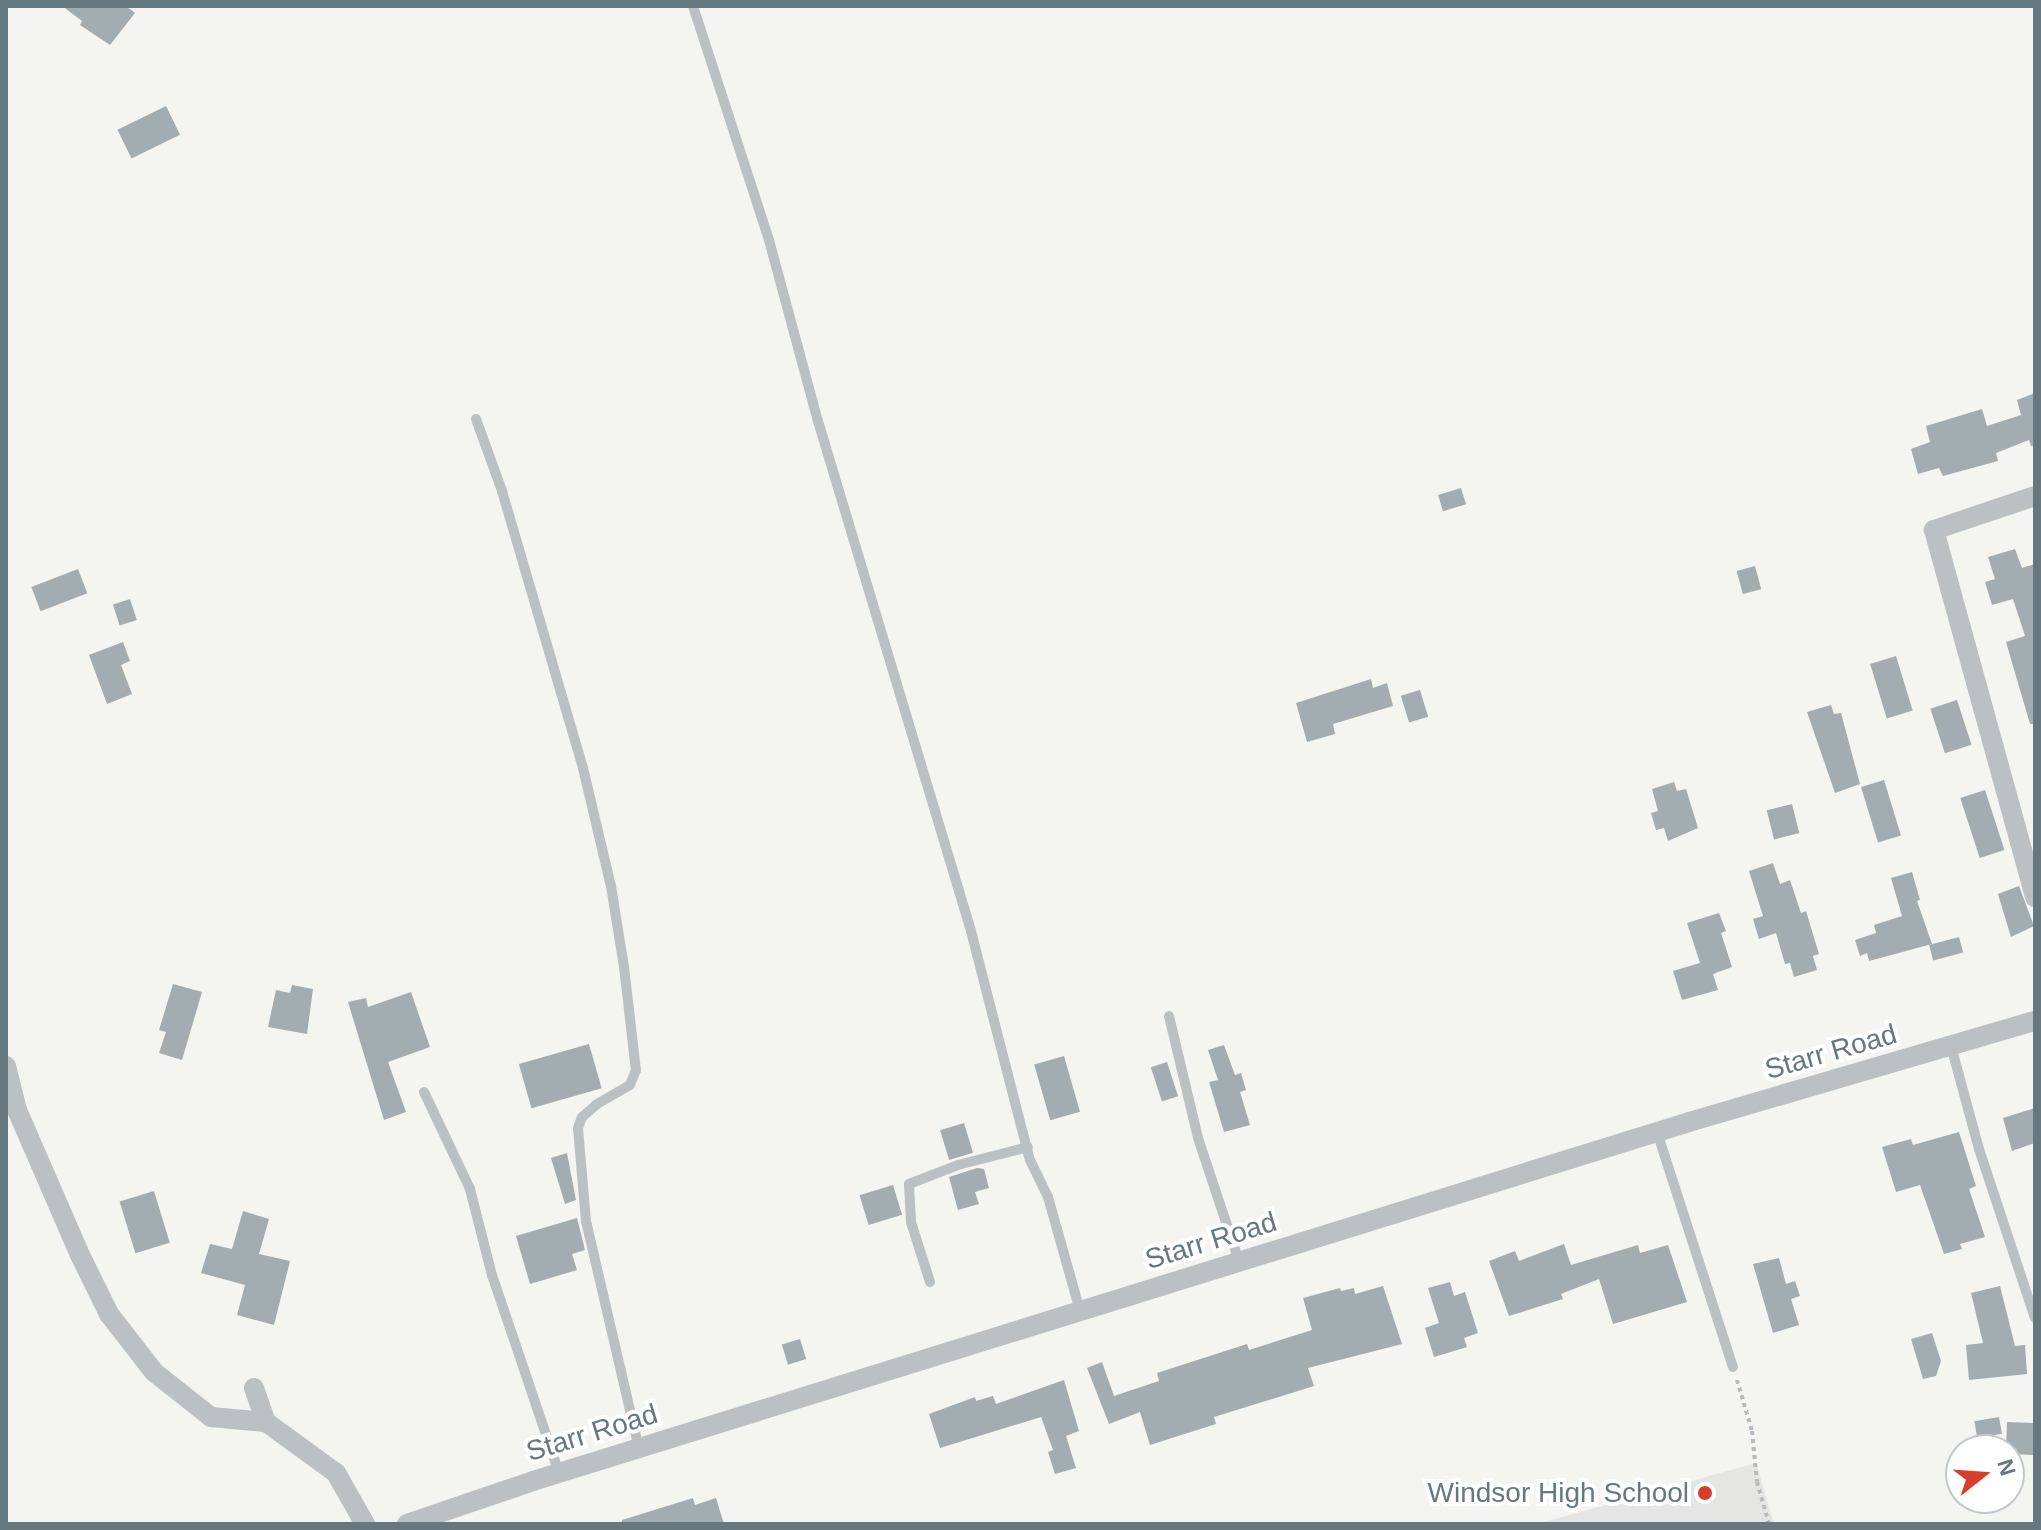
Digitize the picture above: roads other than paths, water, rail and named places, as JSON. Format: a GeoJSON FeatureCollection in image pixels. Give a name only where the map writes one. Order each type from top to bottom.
{"type":"FeatureCollection","features":[{"type":"Feature","properties":{"kind":"street"},"geometry":{"type":"LineString","coordinates":[[2035,496],[1934,530],[2035,897]]}},
{"type":"Feature","properties":{"kind":"street","name":"Starr Road"},"geometry":{"type":"LineString","coordinates":[[407,1524],[559,1473],[1239,1261],[1657,1132],[2035,1021]]}},
{"type":"Feature","properties":{"kind":"street"},"geometry":{"type":"LineString","coordinates":[[6,1066],[17,1110],[109,1314],[154,1372],[211,1417],[266,1422],[336,1473],[365,1524]]}},
{"type":"Feature","properties":{"kind":"street"},"geometry":{"type":"LineString","coordinates":[[254,1388],[266,1422]]}},
{"type":"Feature","properties":{"kind":"lane"},"geometry":{"type":"LineString","coordinates":[[693,6],[769,240],[818,421],[971,931],[1028,1147],[1048,1197],[1080,1311]]}},
{"type":"Feature","properties":{"kind":"lane"},"geometry":{"type":"LineString","coordinates":[[476,419],[502,491],[583,768],[611,886],[622,954],[636,1070],[630,1085],[589,1111],[582,1117],[578,1128],[586,1221],[639,1448]]}},
{"type":"Feature","properties":{"kind":"lane"},"geometry":{"type":"LineString","coordinates":[[1169,1016],[1198,1138],[1239,1261]]}},
{"type":"Feature","properties":{"kind":"lane"},"geometry":{"type":"LineString","coordinates":[[1951,1046],[1993,1194],[2035,1318]]}},
{"type":"Feature","properties":{"kind":"lane"},"geometry":{"type":"LineString","coordinates":[[424,1092],[470,1189],[492,1275],[559,1473]]}},
{"type":"Feature","properties":{"kind":"lane"},"geometry":{"type":"LineString","coordinates":[[1657,1132],[1733,1367]]}},
{"type":"Feature","properties":{"kind":"lane"},"geometry":{"type":"LineString","coordinates":[[930,1282],[911,1222],[909,1184],[958,1165],[1028,1147]]}},
{"type":"Feature","properties":{"kind":"place","name":"Windsor High School"},"geometry":{"type":"Point","coordinates":[1705,1493]}}]}
